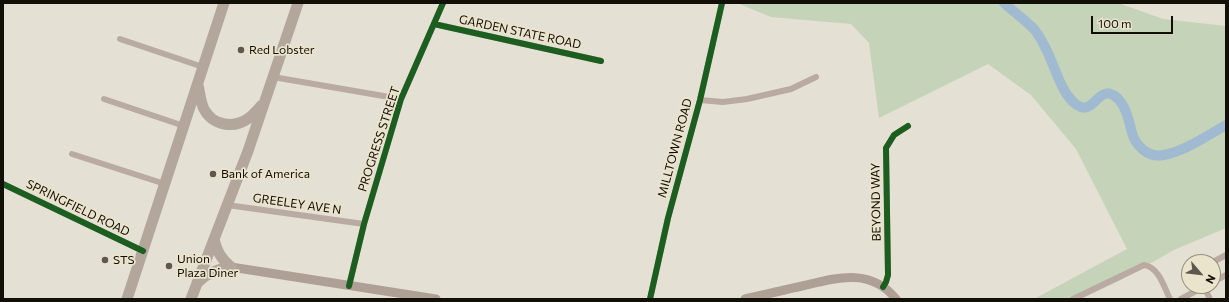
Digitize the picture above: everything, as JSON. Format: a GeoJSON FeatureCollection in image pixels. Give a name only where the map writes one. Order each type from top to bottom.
{"type":"FeatureCollection","features":[{"type":"Feature","properties":{"kind":"highway"},"geometry":{"type":"LineString","coordinates":[[128,299],[224,3]]}},
{"type":"Feature","properties":{"kind":"highway"},"geometry":{"type":"LineString","coordinates":[[191,299],[248,151],[298,3]]}},
{"type":"Feature","properties":{"kind":"highway"},"geometry":{"type":"LineString","coordinates":[[198,82],[202,104],[206,112],[211,118],[223,124],[235,125],[246,120],[265,102]]}},
{"type":"Feature","properties":{"kind":"highway"},"geometry":{"type":"LineString","coordinates":[[214,239],[218,254],[231,267]]}},
{"type":"Feature","properties":{"kind":"highway"},"geometry":{"type":"LineString","coordinates":[[196,283],[212,271],[231,267]]}},
{"type":"Feature","properties":{"kind":"street","name":"PROGRESS STREET"},"geometry":{"type":"LineString","coordinates":[[349,286],[364,224],[401,99],[443,3]]}},
{"type":"Feature","properties":{"kind":"street","name":"MILLTOWN ROAD"},"geometry":{"type":"LineString","coordinates":[[650,299],[668,218],[700,100],[722,3]]}},
{"type":"Feature","properties":{"kind":"street","name":"GARDEN STATE ROAD"},"geometry":{"type":"LineString","coordinates":[[434,24],[601,61]]}},
{"type":"Feature","properties":{"kind":"street"},"geometry":{"type":"LineString","coordinates":[[120,39],[203,67]]}},
{"type":"Feature","properties":{"kind":"street"},"geometry":{"type":"LineString","coordinates":[[273,77],[401,99]]}},
{"type":"Feature","properties":{"kind":"street"},"geometry":{"type":"LineString","coordinates":[[700,100],[723,102],[747,99],[791,89],[816,77]]}},
{"type":"Feature","properties":{"kind":"street"},"geometry":{"type":"LineString","coordinates":[[104,99],[184,126]]}},
{"type":"Feature","properties":{"kind":"street","name":"BEYOND WAY"},"geometry":{"type":"LineString","coordinates":[[883,287],[888,276],[886,148],[894,135],[908,126]]}},
{"type":"Feature","properties":{"kind":"street"},"geometry":{"type":"LineString","coordinates":[[72,154],[165,184]]}},
{"type":"Feature","properties":{"kind":"street","name":"SPRINGFIELD ROAD"},"geometry":{"type":"LineString","coordinates":[[3,184],[143,251]]}},
{"type":"Feature","properties":{"kind":"street","name":"GREELEY AVE N"},"geometry":{"type":"LineString","coordinates":[[227,205],[364,224]]}},
{"type":"Feature","properties":{"kind":"street"},"geometry":{"type":"LineString","coordinates":[[1073,299],[1144,265],[1151,267],[1158,273],[1170,299]]}},
{"type":"Feature","properties":{"kind":"street"},"geometry":{"type":"LineString","coordinates":[[231,267],[436,299]]}},
{"type":"Feature","properties":{"kind":"street"},"geometry":{"type":"LineString","coordinates":[[745,299],[843,277],[854,277],[874,282],[890,292],[896,299]]}},
{"type":"Feature","properties":{"kind":"street"},"geometry":{"type":"LineString","coordinates":[[1181,299],[1190,294]]}},
{"type":"Feature","properties":{"kind":"green space"},"geometry":{"type":"Polygon","coordinates":[[[737,3],[1118,3],[1163,19],[1226,26],[1226,228],[1174,250],[1121,280],[1081,299],[1034,299],[1127,249],[1076,149],[1031,95],[988,64],[879,118],[869,43],[851,24],[771,17],[737,3]]]}},
{"type":"Feature","properties":{"kind":"waterway"},"geometry":{"type":"LineString","coordinates":[[1004,3],[1037,33],[1049,54],[1062,86],[1071,100],[1083,108],[1088,107],[1105,94],[1110,94],[1116,97],[1125,109],[1136,142],[1148,153],[1152,155],[1171,153],[1196,143],[1226,125]]}},
{"type":"Feature","properties":{"kind":"cycle path"},"geometry":{"type":"LineString","coordinates":[[349,286],[364,224],[401,99],[443,3]]}},
{"type":"Feature","properties":{"kind":"cycle path"},"geometry":{"type":"LineString","coordinates":[[650,299],[668,218],[700,100],[722,3]]}},
{"type":"Feature","properties":{"kind":"cycle path"},"geometry":{"type":"LineString","coordinates":[[434,24],[601,61]]}},
{"type":"Feature","properties":{"kind":"cycle path"},"geometry":{"type":"LineString","coordinates":[[883,287],[888,275],[886,148],[894,135],[908,126]]}},
{"type":"Feature","properties":{"kind":"cycle path"},"geometry":{"type":"LineString","coordinates":[[3,184],[143,251]]}},
{"type":"Feature","properties":{"kind":"place","name":"Red Lobster"},"geometry":{"type":"Point","coordinates":[241,50]}},
{"type":"Feature","properties":{"kind":"place","name":"Bank of America"},"geometry":{"type":"Point","coordinates":[213,174]}},
{"type":"Feature","properties":{"kind":"place","name":"STS"},"geometry":{"type":"Point","coordinates":[105,260]}},
{"type":"Feature","properties":{"kind":"place","name":"Union Plaza Diner"},"geometry":{"type":"Point","coordinates":[169,266]}}]}
